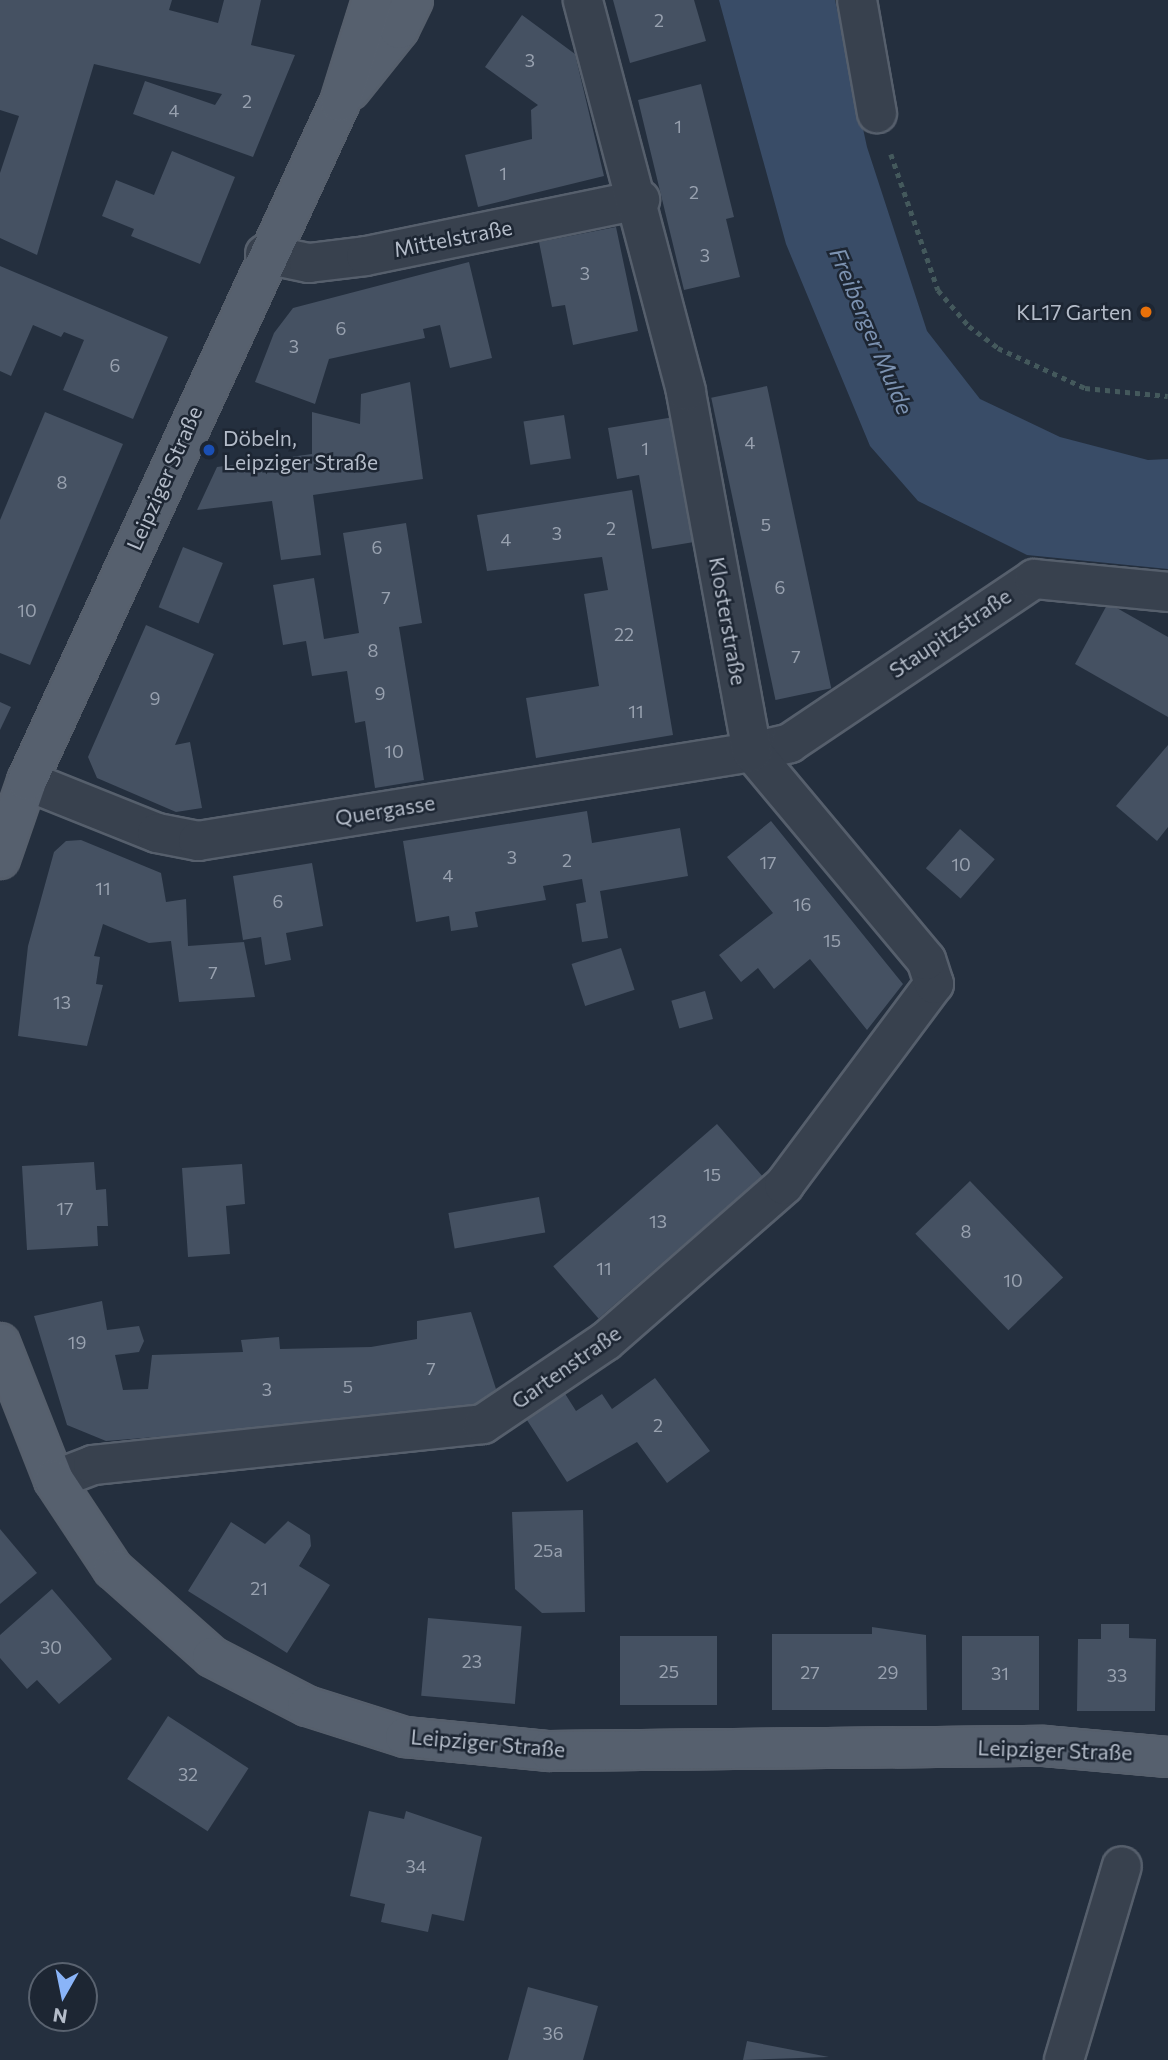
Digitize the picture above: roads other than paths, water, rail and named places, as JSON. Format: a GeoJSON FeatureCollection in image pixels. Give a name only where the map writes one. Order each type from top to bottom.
{"type":"FeatureCollection","features":[{"type":"Feature","properties":{"kind":"main road","name":"Leipziger Straße"},"geometry":{"type":"LineString","coordinates":[[0,859],[27,781],[265,254],[340,102],[372,0]]}},
{"type":"Feature","properties":{"kind":"main road","name":"Leipziger Straße"},"geometry":{"type":"LineString","coordinates":[[340,102],[399,29],[413,0]]}},
{"type":"Feature","properties":{"kind":"main road","name":"Leipziger Straße"},"geometry":{"type":"LineString","coordinates":[[3,1362],[54,1480],[113,1569],[212,1657],[307,1706],[405,1737],[549,1751],[1044,1746],[1168,1757]]}},
{"type":"Feature","properties":{"kind":"street","name":"Klosterstraße"},"geometry":{"type":"LineString","coordinates":[[583,0],[640,200],[686,391],[751,752],[926,960],[934,984]]}},
{"type":"Feature","properties":{"kind":"street"},"geometry":{"type":"LineString","coordinates":[[857,0],[877,113]]}},
{"type":"Feature","properties":{"kind":"street","name":"Mittelstraße"},"geometry":{"type":"LineString","coordinates":[[265,254],[309,262],[366,256],[640,200]]}},
{"type":"Feature","properties":{"kind":"street","name":"Staupitzstraße"},"geometry":{"type":"LineString","coordinates":[[751,752],[790,743],[1034,579],[1168,592]]}},
{"type":"Feature","properties":{"kind":"street","name":"Quergasse"},"geometry":{"type":"LineString","coordinates":[[27,781],[157,834],[198,841],[751,752]]}},
{"type":"Feature","properties":{"kind":"street","name":"Gartenstraße"},"geometry":{"type":"LineString","coordinates":[[54,1480],[93,1465],[483,1424],[606,1341],[784,1185],[934,984]]}},
{"type":"Feature","properties":{"kind":"street"},"geometry":{"type":"LineString","coordinates":[[1064,2060],[1122,1866]]}},
{"type":"Feature","properties":{"kind":"water","name":"Freiberger Mulde"},"geometry":{"type":"Polygon","coordinates":[[[719,0],[835,0],[867,147],[927,331],[980,399],[1060,437],[1148,460],[1168,459],[1168,569],[1027,555],[918,501],[870,446],[786,244],[719,0]]]}},
{"type":"Feature","properties":{"kind":"place","name":"KL17 Garten"},"geometry":{"type":"Point","coordinates":[1146,312]}},
{"type":"Feature","properties":{"kind":"place","name":"Döbeln, Leipziger Straße"},"geometry":{"type":"Point","coordinates":[209,450]}}]}
